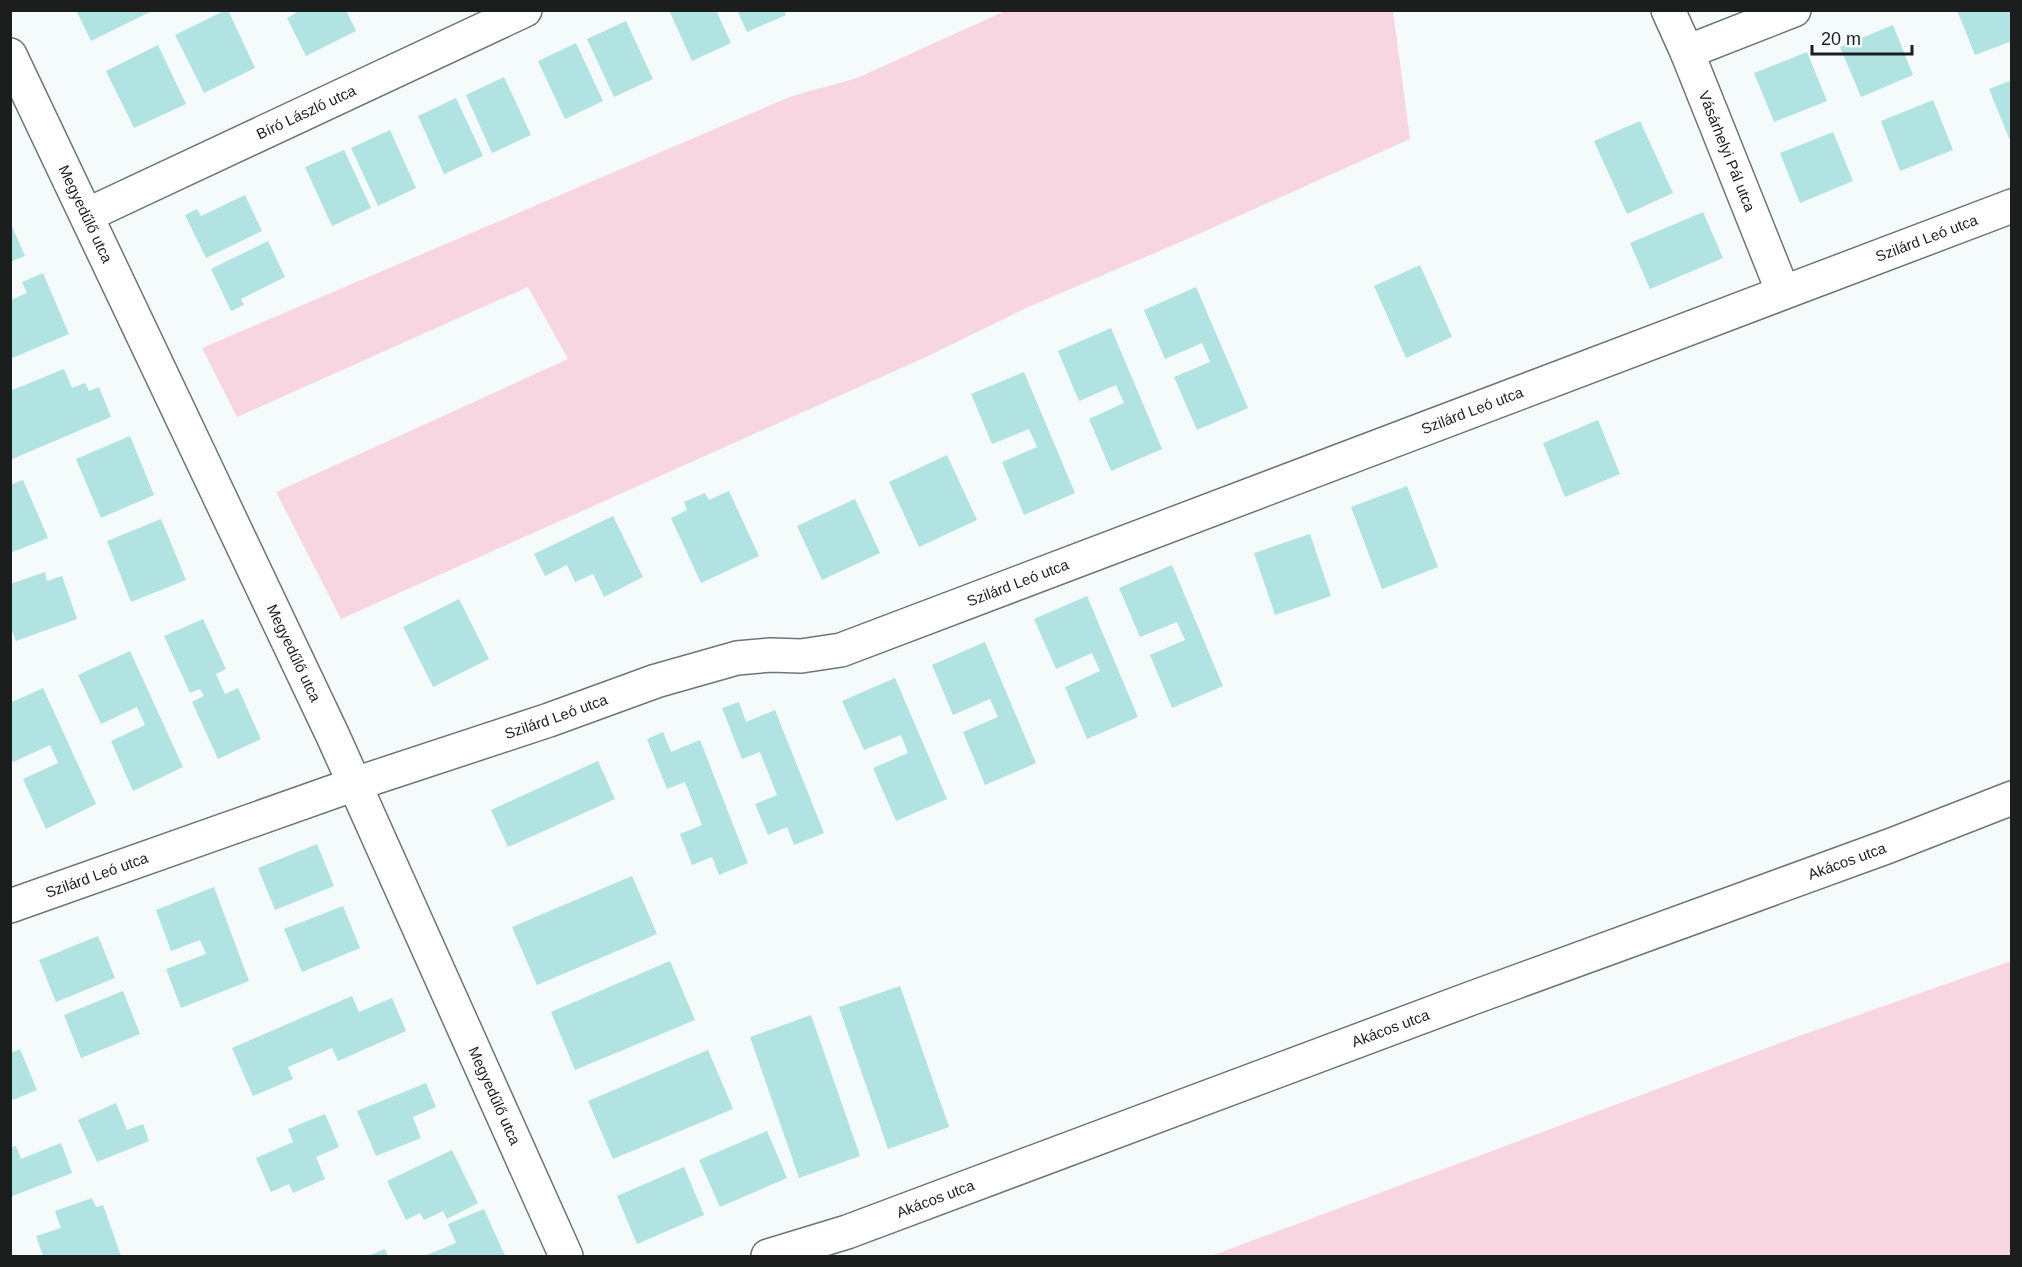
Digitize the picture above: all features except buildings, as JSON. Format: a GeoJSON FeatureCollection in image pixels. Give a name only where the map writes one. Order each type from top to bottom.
{"type":"FeatureCollection","features":[{"type":"Feature","properties":{"kind":"street","name":"Bíró László utca"},"geometry":{"type":"LineString","coordinates":[[87,215],[525,10]]}},
{"type":"Feature","properties":{"kind":"street","name":"Vásárhelyi Pál utca"},"geometry":{"type":"LineString","coordinates":[[1668,10],[1783,292]]}},
{"type":"Feature","properties":{"kind":"street"},"geometry":{"type":"LineString","coordinates":[[1687,52],[1794,10]]}},
{"type":"Feature","properties":{"kind":"street","name":"Megyedűlő utca"},"geometry":{"type":"LineString","coordinates":[[10,55],[356,784],[566,1257]]}},
{"type":"Feature","properties":{"kind":"street","name":"Szilárd Leó utca"},"geometry":{"type":"LineString","coordinates":[[10,906],[656,681],[737,658],[771,655],[801,656],[841,650],[2012,206]]}},
{"type":"Feature","properties":{"kind":"street","name":"Akácos utca"},"geometry":{"type":"LineString","coordinates":[[768,1257],[847,1232],[1473,998],[1889,846],[2012,798]]}},
{"type":"Feature","properties":{"kind":"shaded area"},"geometry":{"type":"Polygon","coordinates":[[[1005,11],[1393,11],[1410,139],[1192,237],[1026,308],[926,357],[341,619],[276,492],[568,359],[528,287],[237,417],[202,348],[792,96],[857,78],[1005,11]]]}},
{"type":"Feature","properties":{"kind":"shaded area"},"geometry":{"type":"Polygon","coordinates":[[[2011,961],[2011,1256],[1211,1256],[1799,1036],[2011,961]]]}}]}
